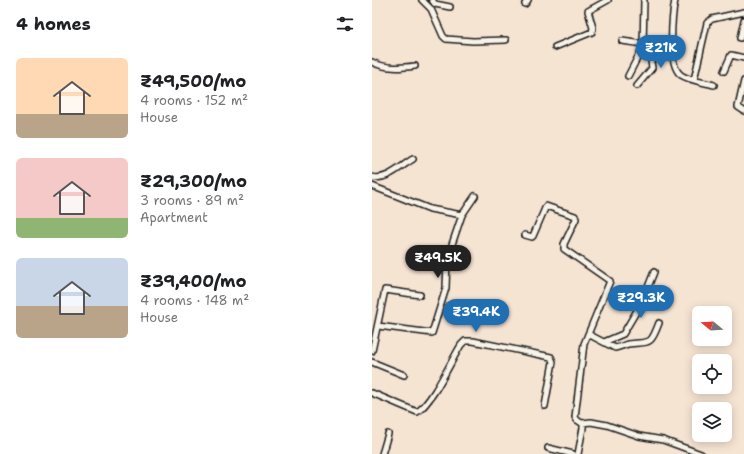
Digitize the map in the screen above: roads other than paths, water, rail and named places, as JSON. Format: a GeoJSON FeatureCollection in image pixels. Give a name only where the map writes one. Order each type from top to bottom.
{"type":"FeatureCollection","features":[{"type":"Feature","properties":{"kind":"street"},"geometry":{"type":"LineString","coordinates":[[422,0],[431,9],[443,36],[446,39],[473,41],[506,40]]}},
{"type":"Feature","properties":{"kind":"street"},"geometry":{"type":"LineString","coordinates":[[432,0],[435,4],[450,7]]}},
{"type":"Feature","properties":{"kind":"street"},"geometry":{"type":"LineString","coordinates":[[555,47],[592,32],[593,28],[588,11],[608,0]]}},
{"type":"Feature","properties":{"kind":"street"},"geometry":{"type":"LineString","coordinates":[[628,76],[641,53],[643,44],[644,0]]}},
{"type":"Feature","properties":{"kind":"street"},"geometry":{"type":"LineString","coordinates":[[675,0],[672,15],[672,61],[676,70],[682,75],[694,80],[714,85]]}},
{"type":"Feature","properties":{"kind":"street"},"geometry":{"type":"LineString","coordinates":[[694,80],[707,23],[712,19],[744,12]]}},
{"type":"Feature","properties":{"kind":"street"},"geometry":{"type":"LineString","coordinates":[[740,38],[744,20]]}},
{"type":"Feature","properties":{"kind":"street"},"geometry":{"type":"LineString","coordinates":[[622,41],[643,44]]}},
{"type":"Feature","properties":{"kind":"street"},"geometry":{"type":"LineString","coordinates":[[636,86],[652,68],[651,61],[664,52],[672,43]]}},
{"type":"Feature","properties":{"kind":"street"},"geometry":{"type":"LineString","coordinates":[[724,71],[731,55],[744,58]]}},
{"type":"Feature","properties":{"kind":"street"},"geometry":{"type":"LineString","coordinates":[[372,62],[389,67],[400,68],[415,66]]}},
{"type":"Feature","properties":{"kind":"street"},"geometry":{"type":"LineString","coordinates":[[744,81],[738,107],[744,111]]}},
{"type":"Feature","properties":{"kind":"street"},"geometry":{"type":"LineString","coordinates":[[372,177],[380,178],[386,176],[413,159]]}},
{"type":"Feature","properties":{"kind":"street"},"geometry":{"type":"LineString","coordinates":[[372,186],[430,209],[462,215]]}},
{"type":"Feature","properties":{"kind":"street"},"geometry":{"type":"LineString","coordinates":[[378,326],[432,333],[446,288],[447,259],[462,215],[475,196]]}},
{"type":"Feature","properties":{"kind":"street"},"geometry":{"type":"LineString","coordinates":[[525,235],[532,237],[534,236],[546,206],[576,217],[564,244],[564,249],[611,282],[588,334],[582,358],[576,417],[577,420],[582,423],[591,422],[607,425],[639,436],[663,440],[701,454]]}},
{"type":"Feature","properties":{"kind":"street"},"geometry":{"type":"LineString","coordinates":[[604,342],[623,334],[642,302],[654,272]]}},
{"type":"Feature","properties":{"kind":"street"},"geometry":{"type":"LineString","coordinates":[[372,351],[385,290],[420,295]]}},
{"type":"Feature","properties":{"kind":"street"},"geometry":{"type":"LineString","coordinates":[[588,334],[615,348],[629,344],[647,343],[655,334],[660,323]]}},
{"type":"Feature","properties":{"kind":"street"},"geometry":{"type":"LineString","coordinates":[[372,393],[417,412],[433,393],[461,345],[464,342],[473,341],[551,357],[553,362],[545,406]]}},
{"type":"Feature","properties":{"kind":"street"},"geometry":{"type":"LineString","coordinates":[[372,362],[404,375]]}},
{"type":"Feature","properties":{"kind":"street"},"geometry":{"type":"LineString","coordinates":[[578,454],[583,428],[582,423]]}},
{"type":"Feature","properties":{"kind":"street"},"geometry":{"type":"LineString","coordinates":[[382,454],[388,434]]}},
{"type":"Feature","properties":{"kind":"street"},"geometry":{"type":"LineString","coordinates":[[548,448],[573,454]]}}]}
